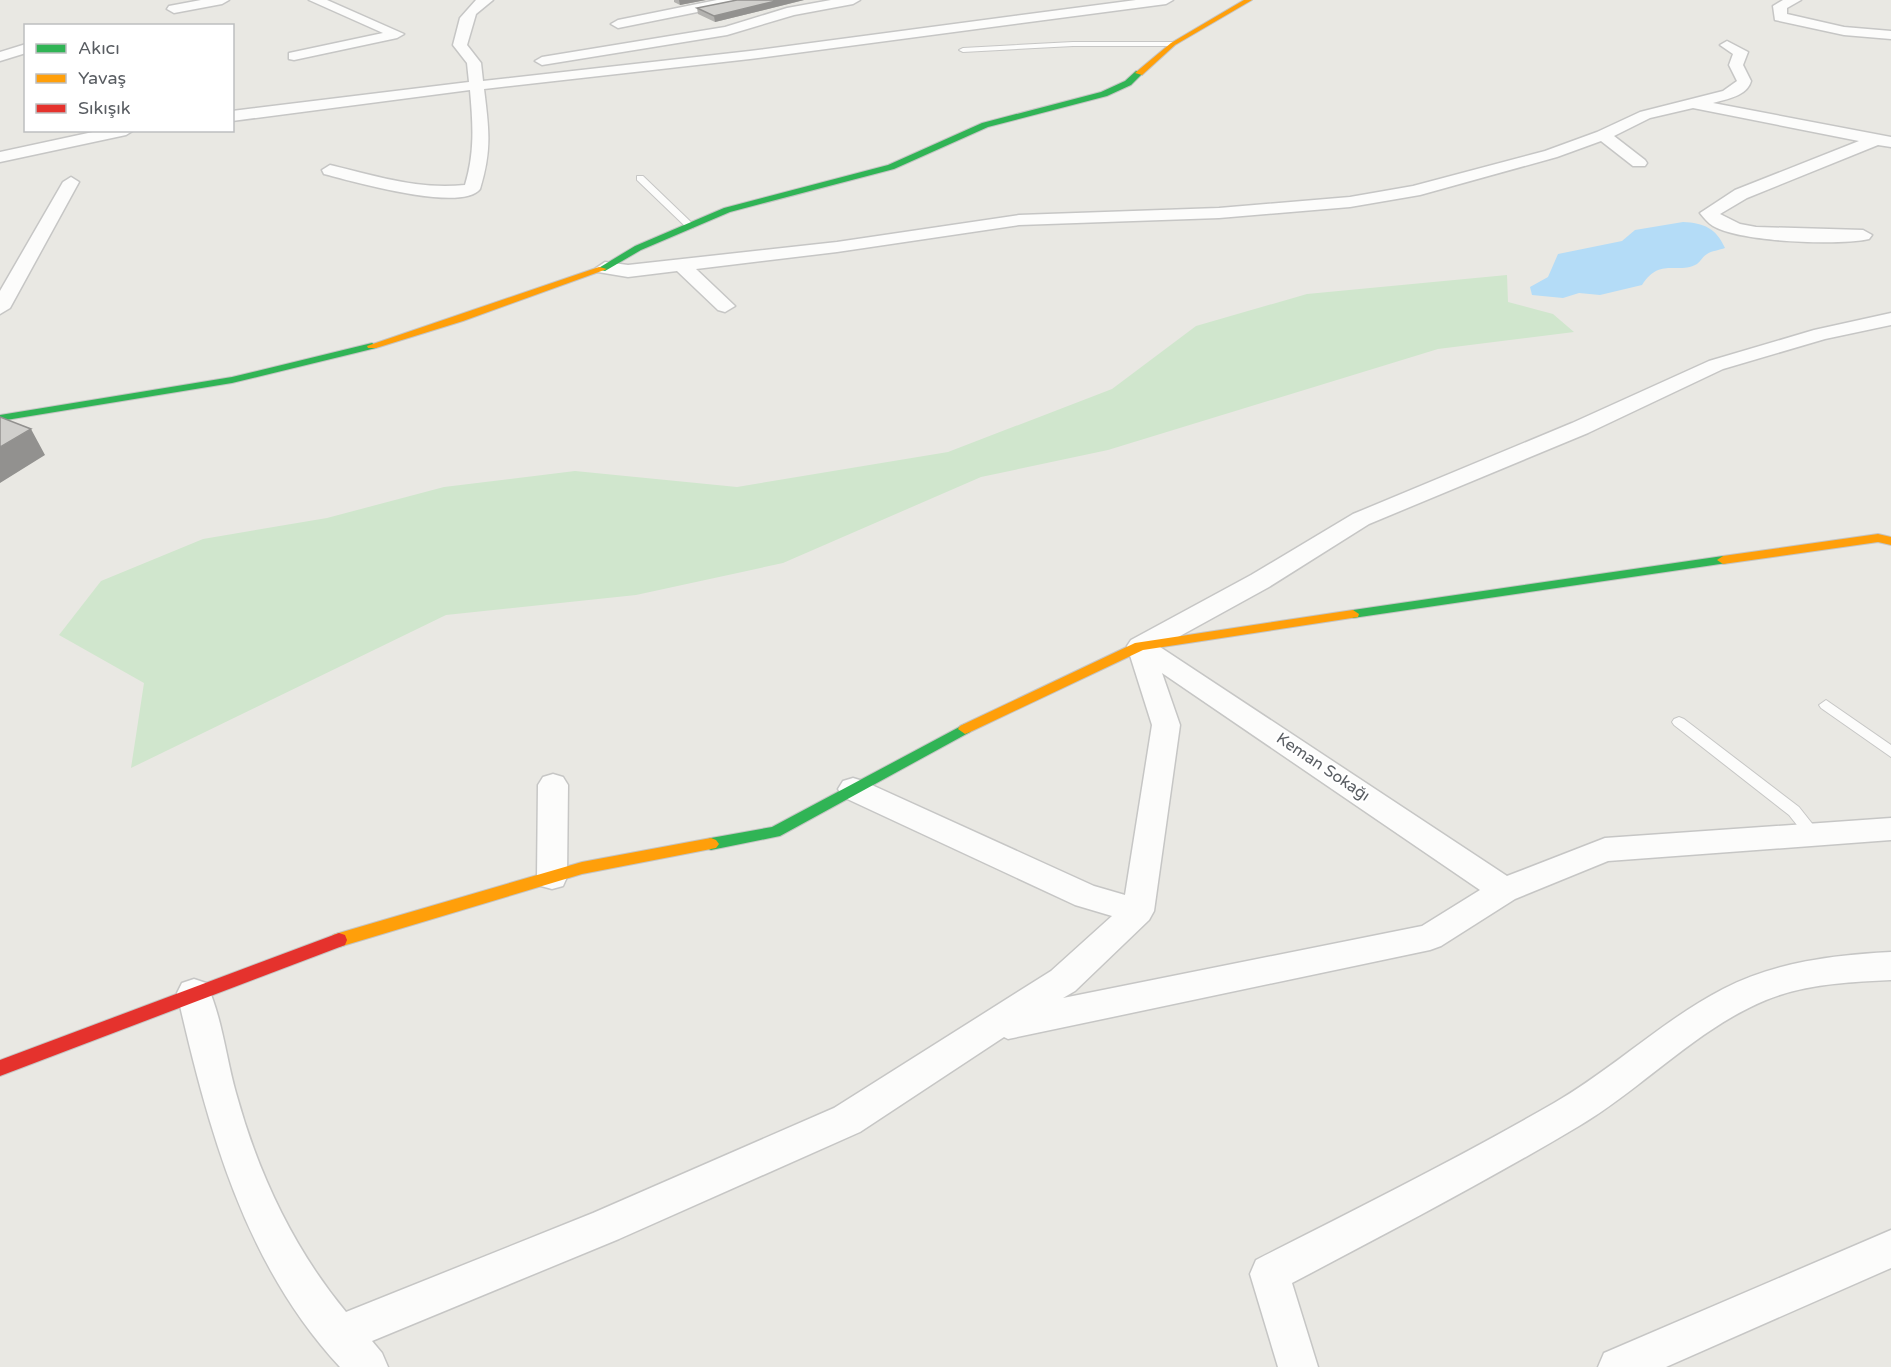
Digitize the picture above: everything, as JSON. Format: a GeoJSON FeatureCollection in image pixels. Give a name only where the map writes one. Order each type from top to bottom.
{"type":"FeatureCollection","features":[{"type":"Feature","properties":{"kind":"street"},"geometry":{"type":"LineString","coordinates":[[174,9],[222,0]]}},
{"type":"Feature","properties":{"kind":"street"},"geometry":{"type":"LineString","coordinates":[[294,56],[397,34],[316,0]]}},
{"type":"Feature","properties":{"kind":"street"},"geometry":{"type":"LineString","coordinates":[[330,170],[414,192],[440,194],[472,189],[481,160],[482,132],[474,63],[460,45],[465,19],[474,5],[486,0]]}},
{"type":"Feature","properties":{"kind":"street"},"geometry":{"type":"LineString","coordinates":[[618,24],[737,0]]}},
{"type":"Feature","properties":{"kind":"street"},"geometry":{"type":"LineString","coordinates":[[533,63],[721,32],[792,11],[853,0]]}},
{"type":"Feature","properties":{"kind":"street"},"geometry":{"type":"LineString","coordinates":[[234,116],[477,79],[750,55],[1166,0]]}},
{"type":"Feature","properties":{"kind":"street"},"geometry":{"type":"LineString","coordinates":[[0,418],[232,380],[389,342],[605,268],[638,248],[727,210],[891,167],[985,125],[1018,114],[1104,94],[1128,83],[1173,44],[1249,0]]}},
{"type":"Feature","properties":{"kind":"street"},"geometry":{"type":"LineString","coordinates":[[1794,0],[1780,6],[1780,16],[1844,31],[1891,34]]}},
{"type":"Feature","properties":{"kind":"street"},"geometry":{"type":"LineString","coordinates":[[944,10],[960,27]]}},
{"type":"Feature","properties":{"kind":"street"},"geometry":{"type":"LineString","coordinates":[[605,268],[628,271],[837,247],[1019,220],[1240,212],[1350,202],[1413,191],[1507,166],[1603,135],[1645,115],[1728,94],[1743,86],[1744,81],[1737,65],[1741,52],[1727,45]]}},
{"type":"Feature","properties":{"kind":"street"},"geometry":{"type":"LineString","coordinates":[[0,57],[24,49]]}},
{"type":"Feature","properties":{"kind":"street"},"geometry":{"type":"LineString","coordinates":[[477,79],[499,69]]}},
{"type":"Feature","properties":{"kind":"street"},"geometry":{"type":"LineString","coordinates":[[1693,103],[1884,141]]}},
{"type":"Feature","properties":{"kind":"street"},"geometry":{"type":"LineString","coordinates":[[0,157],[117,132]]}},
{"type":"Feature","properties":{"kind":"street"},"geometry":{"type":"LineString","coordinates":[[1603,135],[1639,163]]}},
{"type":"Feature","properties":{"kind":"street"},"geometry":{"type":"LineString","coordinates":[[1863,235],[1749,232],[1727,226],[1709,213],[1741,194],[1884,141]]}},
{"type":"Feature","properties":{"kind":"street"},"geometry":{"type":"LineString","coordinates":[[0,308],[71,182]]}},
{"type":"Feature","properties":{"kind":"street"},"geometry":{"type":"LineString","coordinates":[[680,264],[725,306]]}},
{"type":"Feature","properties":{"kind":"street"},"geometry":{"type":"LineString","coordinates":[[0,1068],[312,948],[582,868],[775,832],[995,713],[1140,646],[1260,580],[1361,519],[1580,428],[1716,365],[1821,334],[1891,319]]}},
{"type":"Feature","properties":{"kind":"street"},"geometry":{"type":"LineString","coordinates":[[1140,646],[1545,584],[1878,538],[1891,541]]}},
{"type":"Feature","properties":{"kind":"street"},"geometry":{"type":"LineString","coordinates":[[336,1336],[606,1226],[847,1120],[1063,981],[1138,911],[1166,725],[1140,646]]}},
{"type":"Feature","properties":{"kind":"street","name":"Keman Sokağı"},"geometry":{"type":"LineString","coordinates":[[1140,646],[1504,890]]}},
{"type":"Feature","properties":{"kind":"street"},"geometry":{"type":"LineString","coordinates":[[552,877],[553,785]]}},
{"type":"Feature","properties":{"kind":"street"},"geometry":{"type":"LineString","coordinates":[[853,789],[1086,896],[1138,911]]}},
{"type":"Feature","properties":{"kind":"street"},"geometry":{"type":"LineString","coordinates":[[991,1027],[1430,937],[1504,890],[1605,850],[1891,829]]}},
{"type":"Feature","properties":{"kind":"street"},"geometry":{"type":"LineString","coordinates":[[1298,1367],[1270,1274],[1465,1173],[1572,1112],[1652,1058],[1718,1008],[1758,989],[1806,975],[1856,967],[1891,966]]}},
{"type":"Feature","properties":{"kind":"street"},"geometry":{"type":"LineString","coordinates":[[194,993],[225,1119],[275,1243],[336,1336],[368,1367]]}},
{"type":"Feature","properties":{"kind":"street"},"geometry":{"type":"LineString","coordinates":[[1618,1367],[1891,1249]]}},
{"type":"Feature","properties":{"kind":"lane"},"geometry":{"type":"LineString","coordinates":[[963,50],[1073,44],[1173,44]]}},
{"type":"Feature","properties":{"kind":"lane"},"geometry":{"type":"LineString","coordinates":[[640,178],[690,226]]}},
{"type":"Feature","properties":{"kind":"lane"},"geometry":{"type":"LineString","coordinates":[[1826,705],[1891,752]]}},
{"type":"Feature","properties":{"kind":"lane"},"geometry":{"type":"LineString","coordinates":[[1680,722],[1794,811],[1813,834]]}},
{"type":"Feature","properties":{"kind":"green space"},"geometry":{"type":"Polygon","coordinates":[[[1507,275],[1508,302],[1553,314],[1574,332],[1438,349],[1108,450],[981,477],[783,563],[636,595],[446,615],[131,768],[144,683],[59,635],[101,581],[203,539],[327,518],[444,487],[575,471],[737,487],[948,452],[1112,389],[1196,326],[1307,294],[1507,275]]]}},
{"type":"Feature","properties":{"kind":"water"},"geometry":{"type":"Polygon","coordinates":[[[1683,222],[1703,225],[1713,231],[1725,248],[1709,253],[1690,267],[1655,271],[1642,285],[1600,295],[1579,293],[1563,298],[1532,295],[1530,287],[1548,277],[1558,254],[1622,241],[1635,230],[1683,222]]]}},
{"type":"Feature","properties":{"kind":"building"},"geometry":{"type":"Polygon","coordinates":[[[737,0],[780,0],[714,16],[697,8],[737,0]]]}},
{"type":"Feature","properties":{"kind":"building"},"geometry":{"type":"Polygon","coordinates":[[[0,417],[31,429],[0,447],[0,417]]]}},
{"type":"Feature","properties":{"kind":"traffic: fast"},"geometry":{"type":"LineString","coordinates":[[602,269],[638,248],[727,210],[891,167],[985,125],[1104,94],[1128,83],[1139,73]]}},
{"type":"Feature","properties":{"kind":"traffic: fast"},"geometry":{"type":"LineString","coordinates":[[0,418],[232,380],[372,346]]}},
{"type":"Feature","properties":{"kind":"traffic: fast"},"geometry":{"type":"LineString","coordinates":[[1353,614],[1723,560]]}},
{"type":"Feature","properties":{"kind":"traffic: fast"},"geometry":{"type":"LineString","coordinates":[[711,844],[775,832],[965,729]]}},
{"type":"Feature","properties":{"kind":"traffic: slow"},"geometry":{"type":"LineString","coordinates":[[1139,73],[1173,44],[1249,0]]}},
{"type":"Feature","properties":{"kind":"traffic: slow"},"geometry":{"type":"LineString","coordinates":[[372,346],[460,319],[602,269]]}},
{"type":"Feature","properties":{"kind":"traffic: slow"},"geometry":{"type":"LineString","coordinates":[[1723,560],[1878,538],[1891,541]]}},
{"type":"Feature","properties":{"kind":"traffic: slow"},"geometry":{"type":"LineString","coordinates":[[965,729],[1140,646],[1353,614]]}},
{"type":"Feature","properties":{"kind":"traffic: slow"},"geometry":{"type":"LineString","coordinates":[[339,940],[582,868],[711,844]]}},
{"type":"Feature","properties":{"kind":"traffic: jam"},"geometry":{"type":"LineString","coordinates":[[0,1068],[339,940]]}}]}
